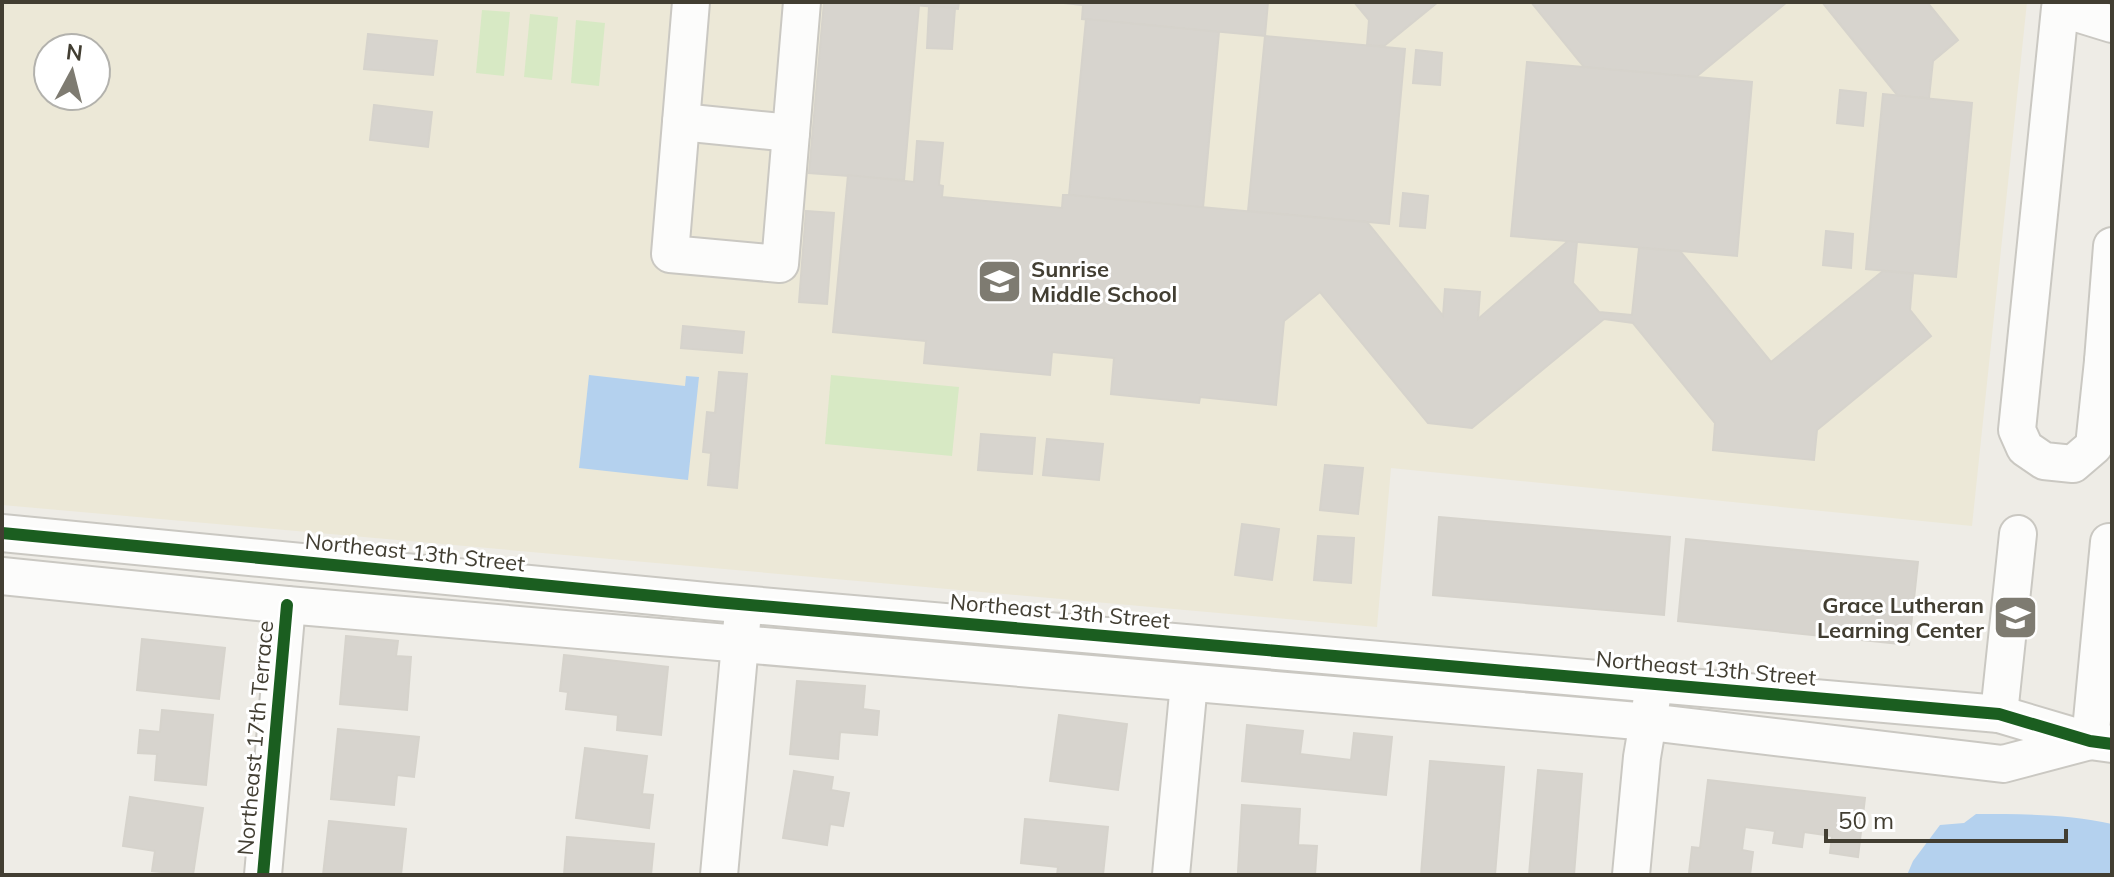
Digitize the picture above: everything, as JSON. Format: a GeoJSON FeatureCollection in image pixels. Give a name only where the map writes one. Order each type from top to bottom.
{"type":"FeatureCollection","features":[{"type":"Feature","properties":{"kind":"street"},"geometry":{"type":"LineString","coordinates":[[691,2],[670,254],[780,264],[802,2]]}},
{"type":"Feature","properties":{"kind":"street"},"geometry":{"type":"LineString","coordinates":[[2112,24],[2060,8],[2017,430],[2025,448],[2044,461],[2112,469]]}},
{"type":"Feature","properties":{"kind":"street"},"geometry":{"type":"LineString","coordinates":[[681,122],[791,133]]}},
{"type":"Feature","properties":{"kind":"street"},"geometry":{"type":"LineString","coordinates":[[2073,464],[2094,446],[2108,362],[2112,246]]}},
{"type":"Feature","properties":{"kind":"street","name":"Northeast 13th Street"},"geometry":{"type":"LineString","coordinates":[[2,533],[743,604],[1999,714],[2101,742]]}},
{"type":"Feature","properties":{"kind":"street"},"geometry":{"type":"LineString","coordinates":[[1999,714],[2018,534]]}},
{"type":"Feature","properties":{"kind":"street"},"geometry":{"type":"LineString","coordinates":[[2,576],[287,605],[1649,722],[2003,764],[2101,742],[2109,542]]}},
{"type":"Feature","properties":{"kind":"street"},"geometry":{"type":"LineString","coordinates":[[719,875],[743,604]]}},
{"type":"Feature","properties":{"kind":"street","name":"Northeast 17th Terrace"},"geometry":{"type":"LineString","coordinates":[[263,875],[287,605]]}},
{"type":"Feature","properties":{"kind":"street"},"geometry":{"type":"LineString","coordinates":[[1171,875],[1189,683]]}},
{"type":"Feature","properties":{"kind":"street"},"geometry":{"type":"LineString","coordinates":[[1631,875],[1642,757],[1654,683]]}},
{"type":"Feature","properties":{"kind":"shaded area","name":"Sunrise Middle School"},"geometry":{"type":"Polygon","coordinates":[[[2,2],[2027,2],[1972,526],[1391,468],[1377,627],[2,505],[2,2]]]}},
{"type":"Feature","properties":{"kind":"green space"},"geometry":{"type":"Polygon","coordinates":[[[482,10],[510,12],[504,76],[476,73],[482,10]]]}},
{"type":"Feature","properties":{"kind":"green space"},"geometry":{"type":"Polygon","coordinates":[[[530,14],[558,17],[552,80],[524,77],[530,14]]]}},
{"type":"Feature","properties":{"kind":"green space"},"geometry":{"type":"Polygon","coordinates":[[[576,20],[605,23],[599,86],[571,83],[576,20]]]}},
{"type":"Feature","properties":{"kind":"green space"},"geometry":{"type":"Polygon","coordinates":[[[831,375],[959,387],[952,456],[825,444],[831,375]]]}},
{"type":"Feature","properties":{"kind":"water"},"geometry":{"type":"Polygon","coordinates":[[[589,375],[685,386],[686,376],[699,377],[688,480],[579,468],[589,375]]]}},
{"type":"Feature","properties":{"kind":"water"},"geometry":{"type":"Polygon","coordinates":[[[1976,814],[2062,816],[2112,824],[2112,875],[1907,875],[1913,861],[1940,825],[1964,823],[1976,814]]]}},
{"type":"Feature","properties":{"kind":"building"},"geometry":{"type":"Polygon","coordinates":[[[824,2],[919,5],[904,180],[809,173],[824,2]]]}},
{"type":"Feature","properties":{"kind":"building"},"geometry":{"type":"Polygon","coordinates":[[[880,2],[959,2],[958,9],[880,2]]]}},
{"type":"Feature","properties":{"kind":"building"},"geometry":{"type":"Polygon","coordinates":[[[1054,2],[1268,2],[1265,36],[1082,19],[1083,5],[1054,2]]]}},
{"type":"Feature","properties":{"kind":"building"},"geometry":{"type":"Polygon","coordinates":[[[1354,2],[1438,2],[1384,46],[1367,45],[1369,20],[1354,2]]]}},
{"type":"Feature","properties":{"kind":"building"},"geometry":{"type":"Polygon","coordinates":[[[1531,2],[1787,2],[1696,77],[1584,67],[1531,2]]]}},
{"type":"Feature","properties":{"kind":"building"},"geometry":{"type":"Polygon","coordinates":[[[1822,2],[1927,2],[1958,40],[1933,61],[1929,98],[1898,96],[1822,2]]]}},
{"type":"Feature","properties":{"kind":"building"},"geometry":{"type":"Polygon","coordinates":[[[929,6],[955,8],[952,49],[927,48],[929,6]]]}},
{"type":"Feature","properties":{"kind":"building"},"geometry":{"type":"Polygon","coordinates":[[[1086,19],[1219,32],[1203,208],[1069,195],[1086,19]]]}},
{"type":"Feature","properties":{"kind":"building"},"geometry":{"type":"Polygon","coordinates":[[[368,34],[437,41],[433,75],[364,69],[368,34]]]}},
{"type":"Feature","properties":{"kind":"building"},"geometry":{"type":"Polygon","coordinates":[[[1265,36],[1405,49],[1389,224],[1248,211],[1265,36]]]}},
{"type":"Feature","properties":{"kind":"building"},"geometry":{"type":"Polygon","coordinates":[[[1416,50],[1442,53],[1440,85],[1413,83],[1416,50]]]}},
{"type":"Feature","properties":{"kind":"building"},"geometry":{"type":"Polygon","coordinates":[[[1527,62],[1752,82],[1737,256],[1511,236],[1527,62]]]}},
{"type":"Feature","properties":{"kind":"building"},"geometry":{"type":"Polygon","coordinates":[[[1840,90],[1866,93],[1863,126],[1837,123],[1840,90]]]}},
{"type":"Feature","properties":{"kind":"building"},"geometry":{"type":"Polygon","coordinates":[[[1883,94],[1972,103],[1956,277],[1866,269],[1883,94]]]}},
{"type":"Feature","properties":{"kind":"building"},"geometry":{"type":"Polygon","coordinates":[[[374,105],[432,112],[428,147],[370,140],[374,105]]]}},
{"type":"Feature","properties":{"kind":"building"},"geometry":{"type":"Polygon","coordinates":[[[917,141],[943,143],[939,185],[943,186],[942,197],[1062,208],[1063,195],[1069,195],[1367,222],[1443,316],[1445,289],[1480,292],[1478,319],[1568,241],[1577,242],[1573,283],[1599,312],[1632,315],[1639,248],[1680,251],[1771,362],[1883,271],[1913,274],[1910,310],[1931,336],[1817,430],[1814,460],[1713,450],[1715,423],[1633,323],[1604,319],[1472,428],[1428,423],[1320,292],[1284,321],[1276,405],[1200,397],[1199,403],[1111,394],[1114,358],[1052,352],[1050,375],[924,363],[926,341],[833,332],[848,175],[914,182],[917,141]]]}},
{"type":"Feature","properties":{"kind":"building"},"geometry":{"type":"Polygon","coordinates":[[[1403,193],[1428,196],[1425,228],[1400,226],[1403,193]]]}},
{"type":"Feature","properties":{"kind":"building"},"geometry":{"type":"Polygon","coordinates":[[[806,211],[834,213],[827,304],[799,302],[806,211]]]}},
{"type":"Feature","properties":{"kind":"building"},"geometry":{"type":"Polygon","coordinates":[[[1826,231],[1853,234],[1851,268],[1823,265],[1826,231]]]}},
{"type":"Feature","properties":{"kind":"building"},"geometry":{"type":"Polygon","coordinates":[[[683,326],[744,332],[742,353],[681,348],[683,326]]]}},
{"type":"Feature","properties":{"kind":"building"},"geometry":{"type":"Polygon","coordinates":[[[719,372],[747,374],[737,488],[708,485],[711,453],[703,452],[707,412],[715,413],[719,372]]]}},
{"type":"Feature","properties":{"kind":"building"},"geometry":{"type":"Polygon","coordinates":[[[981,434],[1035,438],[1032,474],[978,470],[981,434]]]}},
{"type":"Feature","properties":{"kind":"building"},"geometry":{"type":"Polygon","coordinates":[[[1047,439],[1103,444],[1099,480],[1043,475],[1047,439]]]}},
{"type":"Feature","properties":{"kind":"building"},"geometry":{"type":"Polygon","coordinates":[[[1325,465],[1363,468],[1358,514],[1320,510],[1325,465]]]}},
{"type":"Feature","properties":{"kind":"building"},"geometry":{"type":"Polygon","coordinates":[[[1439,517],[1670,537],[1664,615],[1433,595],[1439,517]]]}},
{"type":"Feature","properties":{"kind":"building"},"geometry":{"type":"Polygon","coordinates":[[[1242,524],[1279,529],[1272,580],[1235,575],[1242,524]]]}},
{"type":"Feature","properties":{"kind":"building"},"geometry":{"type":"Polygon","coordinates":[[[1318,536],[1354,538],[1351,583],[1314,580],[1318,536]]]}},
{"type":"Feature","properties":{"kind":"building"},"geometry":{"type":"Polygon","coordinates":[[[1686,539],[1918,562],[1909,645],[1678,621],[1686,539]]]}},
{"type":"Feature","properties":{"kind":"building"},"geometry":{"type":"Polygon","coordinates":[[[346,636],[398,641],[396,656],[411,657],[407,710],[340,704],[346,636]]]}},
{"type":"Feature","properties":{"kind":"building"},"geometry":{"type":"Polygon","coordinates":[[[142,639],[225,648],[219,699],[137,690],[142,639]]]}},
{"type":"Feature","properties":{"kind":"building"},"geometry":{"type":"Polygon","coordinates":[[[564,655],[668,667],[661,735],[617,730],[618,715],[566,709],[568,692],[560,691],[564,655]]]}},
{"type":"Feature","properties":{"kind":"building"},"geometry":{"type":"Polygon","coordinates":[[[797,681],[865,686],[863,709],[879,711],[877,735],[840,732],[838,759],[790,754],[797,681]]]}},
{"type":"Feature","properties":{"kind":"building"},"geometry":{"type":"Polygon","coordinates":[[[162,710],[213,715],[206,785],[155,780],[157,754],[138,753],[140,730],[160,732],[162,710]]]}},
{"type":"Feature","properties":{"kind":"building"},"geometry":{"type":"Polygon","coordinates":[[[1059,715],[1127,724],[1118,790],[1050,781],[1059,715]]]}},
{"type":"Feature","properties":{"kind":"building"},"geometry":{"type":"Polygon","coordinates":[[[1247,725],[1303,731],[1300,754],[1351,760],[1354,733],[1392,737],[1386,795],[1242,781],[1247,725]]]}},
{"type":"Feature","properties":{"kind":"building"},"geometry":{"type":"Polygon","coordinates":[[[338,729],[419,737],[414,777],[397,775],[394,805],[331,799],[338,729]]]}},
{"type":"Feature","properties":{"kind":"building"},"geometry":{"type":"Polygon","coordinates":[[[585,748],[647,756],[642,794],[653,795],[649,828],[576,818],[585,748]]]}},
{"type":"Feature","properties":{"kind":"building"},"geometry":{"type":"Polygon","coordinates":[[[1430,761],[1504,767],[1495,875],[1421,875],[1430,761]]]}},
{"type":"Feature","properties":{"kind":"building"},"geometry":{"type":"Polygon","coordinates":[[[1538,770],[1582,774],[1574,875],[1529,875],[1538,770]]]}},
{"type":"Feature","properties":{"kind":"building"},"geometry":{"type":"Polygon","coordinates":[[[794,771],[833,777],[831,790],[849,793],[843,826],[830,824],[827,845],[783,838],[794,771]]]}},
{"type":"Feature","properties":{"kind":"building"},"geometry":{"type":"Polygon","coordinates":[[[1708,780],[1865,798],[1858,857],[1830,853],[1832,836],[1804,832],[1802,847],[1773,843],[1775,831],[1745,827],[1742,850],[1753,852],[1750,875],[1689,873],[1692,847],[1700,848],[1708,780]]]}},
{"type":"Feature","properties":{"kind":"building"},"geometry":{"type":"Polygon","coordinates":[[[130,797],[203,808],[193,875],[152,871],[155,851],[123,846],[130,797]]]}},
{"type":"Feature","properties":{"kind":"building"},"geometry":{"type":"Polygon","coordinates":[[[1242,805],[1300,809],[1298,845],[1317,846],[1315,875],[1238,872],[1242,805]]]}},
{"type":"Feature","properties":{"kind":"building"},"geometry":{"type":"Polygon","coordinates":[[[1025,819],[1108,827],[1103,875],[1057,875],[1058,867],[1021,863],[1025,819]]]}},
{"type":"Feature","properties":{"kind":"building"},"geometry":{"type":"Polygon","coordinates":[[[329,821],[406,829],[401,875],[323,875],[329,821]]]}},
{"type":"Feature","properties":{"kind":"building"},"geometry":{"type":"Polygon","coordinates":[[[567,837],[654,844],[651,875],[564,875],[567,837]]]}},
{"type":"Feature","properties":{"kind":"cycle path"},"geometry":{"type":"LineString","coordinates":[[2,533],[716,602],[1999,714],[2090,741],[2112,744]]}},
{"type":"Feature","properties":{"kind":"cycle path"},"geometry":{"type":"LineString","coordinates":[[263,875],[287,605]]}},
{"type":"Feature","properties":{"kind":"place","name":"Sunrise Middle School"},"geometry":{"type":"Point","coordinates":[1000,282]}},
{"type":"Feature","properties":{"kind":"place","name":"Grace Lutheran Learning Center"},"geometry":{"type":"Point","coordinates":[2015,618]}}]}
